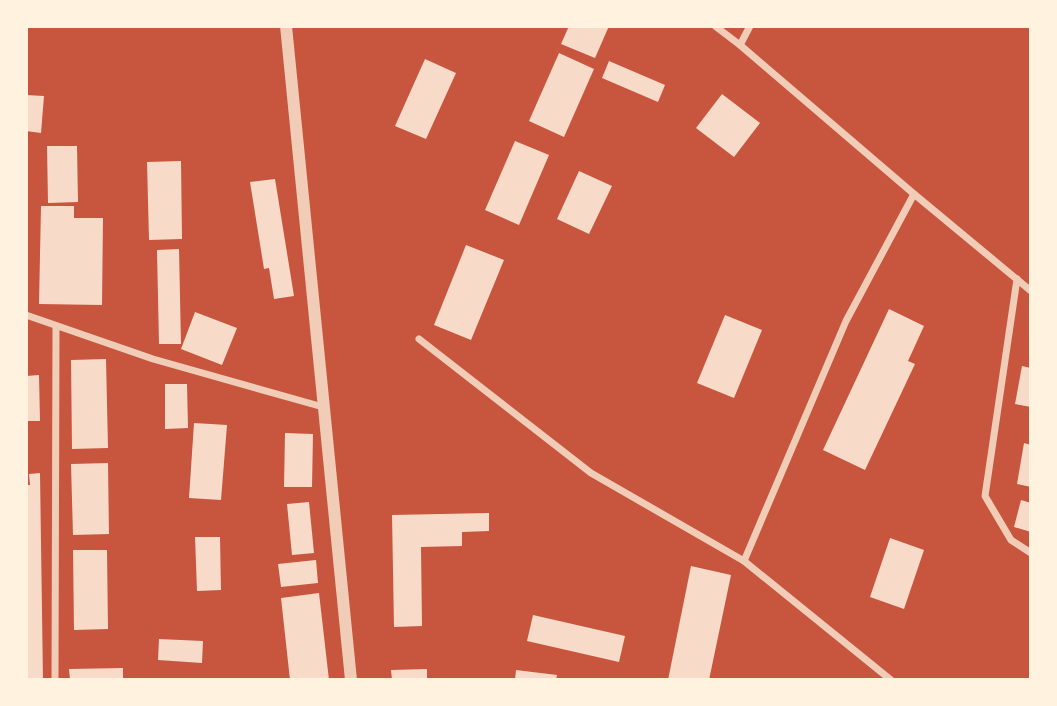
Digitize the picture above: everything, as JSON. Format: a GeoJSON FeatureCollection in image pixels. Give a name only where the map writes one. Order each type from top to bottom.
{"type":"FeatureCollection","features":[{"type":"Feature","properties":{"kind":"street"},"geometry":{"type":"LineString","coordinates":[[286,26],[351,680]]}},
{"type":"Feature","properties":{"kind":"street"},"geometry":{"type":"LineString","coordinates":[[715,26],[1031,291]]}},
{"type":"Feature","properties":{"kind":"street"},"geometry":{"type":"LineString","coordinates":[[740,45],[750,26]]}},
{"type":"Feature","properties":{"kind":"street"},"geometry":{"type":"LineString","coordinates":[[744,561],[846,321],[914,194]]}},
{"type":"Feature","properties":{"kind":"street"},"geometry":{"type":"LineString","coordinates":[[1017,279],[985,496],[1011,540],[1031,553]]}},
{"type":"Feature","properties":{"kind":"street"},"geometry":{"type":"LineString","coordinates":[[26,316],[153,359],[323,407]]}},
{"type":"Feature","properties":{"kind":"street"},"geometry":{"type":"LineString","coordinates":[[55,680],[56,326]]}},
{"type":"Feature","properties":{"kind":"street"},"geometry":{"type":"LineString","coordinates":[[419,339],[591,473],[744,561],[891,680]]}},
{"type":"Feature","properties":{"kind":"building"},"geometry":{"type":"Polygon","coordinates":[[[569,26],[609,26],[595,58],[561,44],[569,26]]]}},
{"type":"Feature","properties":{"kind":"building"},"geometry":{"type":"Polygon","coordinates":[[[559,53],[594,69],[564,137],[529,121],[559,53]]]}},
{"type":"Feature","properties":{"kind":"building"},"geometry":{"type":"Polygon","coordinates":[[[425,59],[456,73],[426,139],[395,126],[425,59]]]}},
{"type":"Feature","properties":{"kind":"building"},"geometry":{"type":"Polygon","coordinates":[[[609,61],[665,85],[658,102],[602,78],[609,61]]]}},
{"type":"Feature","properties":{"kind":"building"},"geometry":{"type":"Polygon","coordinates":[[[722,94],[760,123],[734,157],[696,128],[722,94]]]}},
{"type":"Feature","properties":{"kind":"building"},"geometry":{"type":"Polygon","coordinates":[[[26,95],[44,96],[41,133],[26,131],[26,95]]]}},
{"type":"Feature","properties":{"kind":"building"},"geometry":{"type":"Polygon","coordinates":[[[515,141],[549,155],[519,225],[485,210],[515,141]]]}},
{"type":"Feature","properties":{"kind":"building"},"geometry":{"type":"Polygon","coordinates":[[[47,146],[77,146],[78,202],[48,203],[47,146]]]}},
{"type":"Feature","properties":{"kind":"building"},"geometry":{"type":"Polygon","coordinates":[[[181,161],[182,239],[149,240],[147,162],[181,161]]]}},
{"type":"Feature","properties":{"kind":"building"},"geometry":{"type":"Polygon","coordinates":[[[579,171],[612,186],[589,234],[557,219],[579,171]]]}},
{"type":"Feature","properties":{"kind":"building"},"geometry":{"type":"Polygon","coordinates":[[[275,179],[294,296],[274,299],[269,268],[264,269],[250,182],[275,179]]]}},
{"type":"Feature","properties":{"kind":"building"},"geometry":{"type":"Polygon","coordinates":[[[41,206],[74,206],[74,218],[103,218],[102,305],[39,304],[41,206]]]}},
{"type":"Feature","properties":{"kind":"building"},"geometry":{"type":"Polygon","coordinates":[[[466,245],[504,260],[471,340],[434,325],[466,245]]]}},
{"type":"Feature","properties":{"kind":"building"},"geometry":{"type":"Polygon","coordinates":[[[179,249],[181,344],[159,344],[157,250],[179,249]]]}},
{"type":"Feature","properties":{"kind":"building"},"geometry":{"type":"Polygon","coordinates":[[[889,309],[924,326],[908,361],[915,364],[865,470],[823,450],[889,309]]]}},
{"type":"Feature","properties":{"kind":"building"},"geometry":{"type":"Polygon","coordinates":[[[195,312],[237,328],[222,365],[181,349],[195,312]]]}},
{"type":"Feature","properties":{"kind":"building"},"geometry":{"type":"Polygon","coordinates":[[[725,315],[762,330],[734,398],[697,383],[725,315]]]}},
{"type":"Feature","properties":{"kind":"building"},"geometry":{"type":"Polygon","coordinates":[[[106,359],[108,448],[72,449],[71,360],[106,359]]]}},
{"type":"Feature","properties":{"kind":"building"},"geometry":{"type":"Polygon","coordinates":[[[1022,366],[1031,368],[1031,407],[1015,404],[1022,366]]]}},
{"type":"Feature","properties":{"kind":"building"},"geometry":{"type":"Polygon","coordinates":[[[39,375],[40,421],[26,421],[26,376],[39,375]]]}},
{"type":"Feature","properties":{"kind":"building"},"geometry":{"type":"Polygon","coordinates":[[[165,384],[187,384],[188,428],[165,429],[165,384]]]}},
{"type":"Feature","properties":{"kind":"building"},"geometry":{"type":"Polygon","coordinates":[[[194,423],[227,425],[221,500],[189,498],[194,423]]]}},
{"type":"Feature","properties":{"kind":"building"},"geometry":{"type":"Polygon","coordinates":[[[285,433],[313,434],[312,487],[284,487],[285,433]]]}},
{"type":"Feature","properties":{"kind":"building"},"geometry":{"type":"Polygon","coordinates":[[[1024,443],[1031,445],[1031,487],[1017,484],[1024,443]]]}},
{"type":"Feature","properties":{"kind":"building"},"geometry":{"type":"Polygon","coordinates":[[[108,463],[109,534],[73,535],[71,464],[108,463]]]}},
{"type":"Feature","properties":{"kind":"building"},"geometry":{"type":"Polygon","coordinates":[[[40,473],[43,680],[26,680],[26,485],[30,485],[29,474],[40,473]]]}},
{"type":"Feature","properties":{"kind":"building"},"geometry":{"type":"Polygon","coordinates":[[[1021,500],[1031,503],[1031,532],[1014,527],[1021,500]]]}},
{"type":"Feature","properties":{"kind":"building"},"geometry":{"type":"Polygon","coordinates":[[[309,502],[314,553],[292,555],[287,504],[309,502]]]}},
{"type":"Feature","properties":{"kind":"building"},"geometry":{"type":"Polygon","coordinates":[[[489,513],[489,531],[462,532],[462,546],[421,547],[422,626],[394,627],[392,515],[489,513]]]}},
{"type":"Feature","properties":{"kind":"building"},"geometry":{"type":"Polygon","coordinates":[[[195,537],[220,537],[221,590],[197,591],[195,537]]]}},
{"type":"Feature","properties":{"kind":"building"},"geometry":{"type":"Polygon","coordinates":[[[890,538],[924,550],[904,609],[870,597],[890,538]]]}},
{"type":"Feature","properties":{"kind":"building"},"geometry":{"type":"Polygon","coordinates":[[[73,550],[107,550],[108,629],[74,630],[73,550]]]}},
{"type":"Feature","properties":{"kind":"building"},"geometry":{"type":"Polygon","coordinates":[[[316,560],[318,583],[281,587],[278,564],[316,560]]]}},
{"type":"Feature","properties":{"kind":"building"},"geometry":{"type":"Polygon","coordinates":[[[691,566],[731,575],[709,680],[668,680],[691,566]]]}},
{"type":"Feature","properties":{"kind":"building"},"geometry":{"type":"Polygon","coordinates":[[[319,593],[329,680],[290,680],[281,598],[319,593]]]}},
{"type":"Feature","properties":{"kind":"building"},"geometry":{"type":"Polygon","coordinates":[[[533,615],[625,636],[619,662],[527,641],[533,615]]]}},
{"type":"Feature","properties":{"kind":"building"},"geometry":{"type":"Polygon","coordinates":[[[159,639],[203,641],[202,663],[158,660],[159,639]]]}},
{"type":"Feature","properties":{"kind":"building"},"geometry":{"type":"Polygon","coordinates":[[[123,668],[123,680],[70,680],[69,669],[123,668]]]}},
{"type":"Feature","properties":{"kind":"building"},"geometry":{"type":"Polygon","coordinates":[[[427,669],[427,680],[392,680],[391,670],[427,669]]]}},
{"type":"Feature","properties":{"kind":"building"},"geometry":{"type":"Polygon","coordinates":[[[516,670],[557,675],[556,680],[515,680],[516,670]]]}}]}
